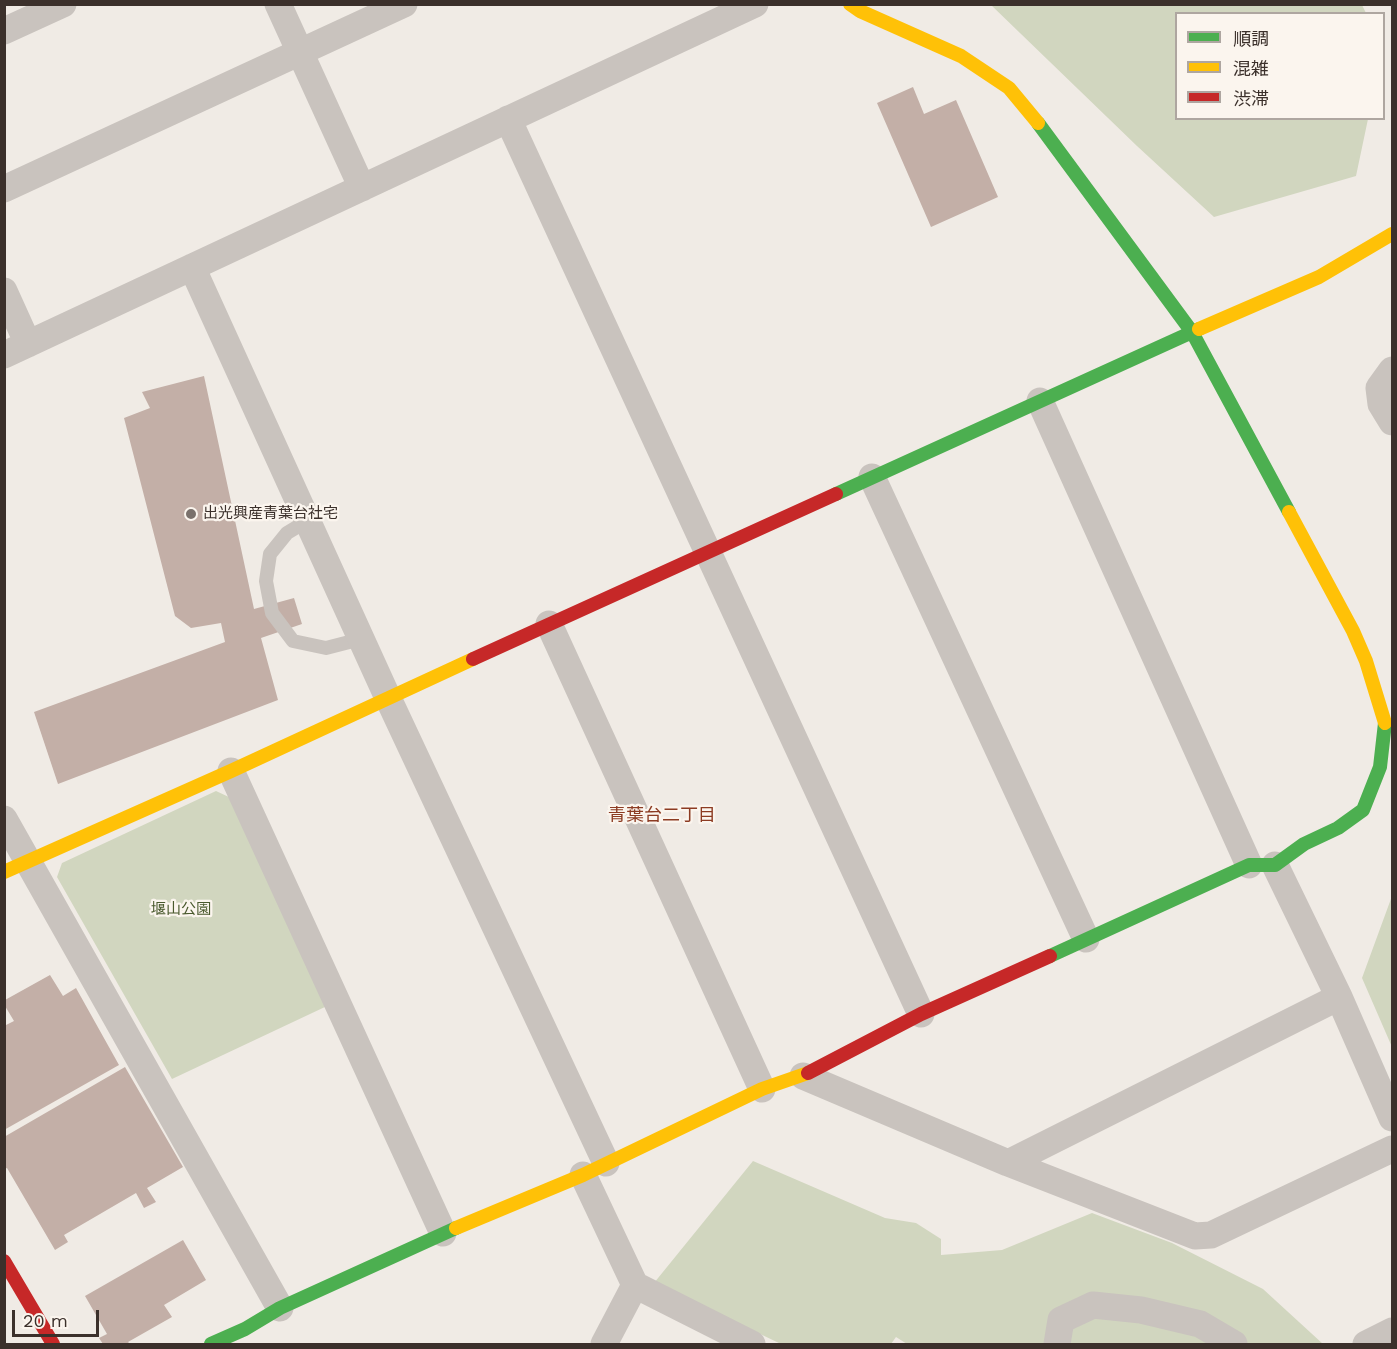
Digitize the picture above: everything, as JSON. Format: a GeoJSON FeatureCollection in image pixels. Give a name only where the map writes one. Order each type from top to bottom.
{"type":"FeatureCollection","features":[{"type":"Feature","properties":{"kind":"street"},"geometry":{"type":"LineString","coordinates":[[4,31],[63,4]]}},
{"type":"Feature","properties":{"kind":"street"},"geometry":{"type":"LineString","coordinates":[[278,4],[362,188]]}},
{"type":"Feature","properties":{"kind":"street"},"geometry":{"type":"LineString","coordinates":[[4,189],[404,4]]}},
{"type":"Feature","properties":{"kind":"street"},"geometry":{"type":"LineString","coordinates":[[4,291],[16,349],[754,4]]}},
{"type":"Feature","properties":{"kind":"street"},"geometry":{"type":"LineString","coordinates":[[211,1344],[249,1336],[280,1308],[443,1233],[595,1169],[762,1089],[803,1076],[921,1014],[1086,939],[1262,865],[1338,828],[1363,810],[1380,767],[1384,723],[1366,662],[1353,631],[1192,332],[1037,122],[1009,88],[962,56],[860,11],[850,4]]}},
{"type":"Feature","properties":{"kind":"street"},"geometry":{"type":"LineString","coordinates":[[508,119],[921,1014]]}},
{"type":"Feature","properties":{"kind":"street"},"geometry":{"type":"LineString","coordinates":[[16,867],[872,477],[1318,277],[1392,234]]}},
{"type":"Feature","properties":{"kind":"street"},"geometry":{"type":"LineString","coordinates":[[192,267],[388,698],[595,1169],[635,1286],[753,1344]]}},
{"type":"Feature","properties":{"kind":"street"},"geometry":{"type":"LineString","coordinates":[[1392,370],[1379,388],[1380,404],[1392,422]]}},
{"type":"Feature","properties":{"kind":"street"},"geometry":{"type":"LineString","coordinates":[[1040,401],[1262,865],[1339,997],[1392,1118]]}},
{"type":"Feature","properties":{"kind":"street"},"geometry":{"type":"LineString","coordinates":[[872,477],[1086,939]]}},
{"type":"Feature","properties":{"kind":"street"},"geometry":{"type":"LineString","coordinates":[[549,624],[762,1089]]}},
{"type":"Feature","properties":{"kind":"street"},"geometry":{"type":"LineString","coordinates":[[231,771],[443,1233]]}},
{"type":"Feature","properties":{"kind":"street"},"geometry":{"type":"LineString","coordinates":[[4,819],[16,867],[280,1308]]}},
{"type":"Feature","properties":{"kind":"street"},"geometry":{"type":"LineString","coordinates":[[1008,1163],[1339,997]]}},
{"type":"Feature","properties":{"kind":"street"},"geometry":{"type":"LineString","coordinates":[[803,1076],[1008,1163],[1195,1236],[1211,1235],[1392,1149]]}},
{"type":"Feature","properties":{"kind":"street"},"geometry":{"type":"LineString","coordinates":[[4,1262],[53,1344]]}},
{"type":"Feature","properties":{"kind":"street"},"geometry":{"type":"LineString","coordinates":[[604,1344],[635,1286]]}},
{"type":"Feature","properties":{"kind":"street"},"geometry":{"type":"LineString","coordinates":[[1057,1344],[1061,1320],[1093,1305],[1141,1310],[1200,1324],[1234,1344]]}},
{"type":"Feature","properties":{"kind":"street"},"geometry":{"type":"LineString","coordinates":[[1366,1344],[1392,1331]]}},
{"type":"Feature","properties":{"kind":"street"},"geometry":{"type":"LineString","coordinates":[[588,1344],[595,1344]]}},
{"type":"Feature","properties":{"kind":"lane"},"geometry":{"type":"LineString","coordinates":[[307,521],[287,533],[270,554],[266,581],[272,613],[293,641],[326,648],[361,639]]}},
{"type":"Feature","properties":{"kind":"green space"},"geometry":{"type":"Polygon","coordinates":[[[991,5],[1362,5],[1366,12],[1175,12],[1175,120],[1368,120],[1356,176],[1214,217],[991,5]]]}},
{"type":"Feature","properties":{"kind":"green space","name":"堰山公園"},"geometry":{"type":"Polygon","coordinates":[[[216,791],[231,798],[327,1006],[172,1079],[57,877],[62,863],[216,791]]]}},
{"type":"Feature","properties":{"kind":"green space"},"geometry":{"type":"Polygon","coordinates":[[[1392,896],[1392,1047],[1362,978],[1392,896]]]}},
{"type":"Feature","properties":{"kind":"green space"},"geometry":{"type":"Polygon","coordinates":[[[753,1161],[885,1218],[916,1223],[941,1239],[941,1255],[1002,1250],[1092,1213],[1172,1243],[1263,1289],[1323,1344],[907,1344],[896,1337],[891,1344],[781,1344],[654,1283],[753,1161]]]}},
{"type":"Feature","properties":{"kind":"building"},"geometry":{"type":"Polygon","coordinates":[[[913,87],[924,114],[956,100],[998,197],[931,227],[877,103],[913,87]]]}},
{"type":"Feature","properties":{"kind":"building","name":"出光興産青葉台社宅"},"geometry":{"type":"Polygon","coordinates":[[[204,376],[254,609],[294,598],[302,624],[261,638],[278,700],[58,784],[34,712],[225,642],[221,623],[191,628],[175,616],[124,418],[150,408],[142,392],[204,376]]]}},
{"type":"Feature","properties":{"kind":"building"},"geometry":{"type":"Polygon","coordinates":[[[50,975],[63,996],[76,988],[119,1065],[4,1130],[4,1026],[14,1021],[5,1006],[5,1000],[50,975]]]}},
{"type":"Feature","properties":{"kind":"building"},"geometry":{"type":"Polygon","coordinates":[[[125,1067],[183,1167],[147,1188],[156,1202],[144,1208],[136,1193],[64,1235],[68,1242],[55,1250],[7,1168],[4,1169],[4,1137],[125,1067]]]}},
{"type":"Feature","properties":{"kind":"building"},"geometry":{"type":"Polygon","coordinates":[[[183,1240],[206,1280],[164,1305],[172,1317],[128,1342],[130,1344],[103,1344],[99,1338],[107,1334],[85,1296],[183,1240]]]}},
{"type":"Feature","properties":{"kind":"traffic: fast"},"geometry":{"type":"LineString","coordinates":[[1038,123],[1192,332],[1289,512]]}},
{"type":"Feature","properties":{"kind":"traffic: fast"},"geometry":{"type":"LineString","coordinates":[[836,494],[1199,329]]}},
{"type":"Feature","properties":{"kind":"traffic: fast"},"geometry":{"type":"LineString","coordinates":[[1050,956],[1249,865],[1275,865],[1304,844],[1338,828],[1363,810],[1380,767],[1385,723]]}},
{"type":"Feature","properties":{"kind":"traffic: fast"},"geometry":{"type":"LineString","coordinates":[[211,1344],[245,1329],[280,1308],[456,1228]]}},
{"type":"Feature","properties":{"kind":"traffic: slow"},"geometry":{"type":"LineString","coordinates":[[850,4],[860,11],[961,56],[1009,88],[1038,123]]}},
{"type":"Feature","properties":{"kind":"traffic: slow"},"geometry":{"type":"LineString","coordinates":[[1199,329],[1319,277],[1392,234]]}},
{"type":"Feature","properties":{"kind":"traffic: slow"},"geometry":{"type":"LineString","coordinates":[[1289,512],[1353,631],[1366,661],[1385,723]]}},
{"type":"Feature","properties":{"kind":"traffic: slow"},"geometry":{"type":"LineString","coordinates":[[4,872],[231,771],[473,659]]}},
{"type":"Feature","properties":{"kind":"traffic: slow"},"geometry":{"type":"LineString","coordinates":[[456,1228],[583,1175],[762,1089],[808,1073]]}},
{"type":"Feature","properties":{"kind":"traffic: jam"},"geometry":{"type":"LineString","coordinates":[[473,659],[836,494]]}},
{"type":"Feature","properties":{"kind":"traffic: jam"},"geometry":{"type":"LineString","coordinates":[[808,1073],[921,1014],[1050,956]]}},
{"type":"Feature","properties":{"kind":"traffic: jam"},"geometry":{"type":"LineString","coordinates":[[4,1261],[53,1344]]}},
{"type":"Feature","properties":{"kind":"place","name":"出光興産青葉台社宅"},"geometry":{"type":"Point","coordinates":[191,514]}},
{"type":"Feature","properties":{"kind":"district","name":"青葉台二丁目"},"geometry":{"type":"Point","coordinates":[662,816]}}]}
